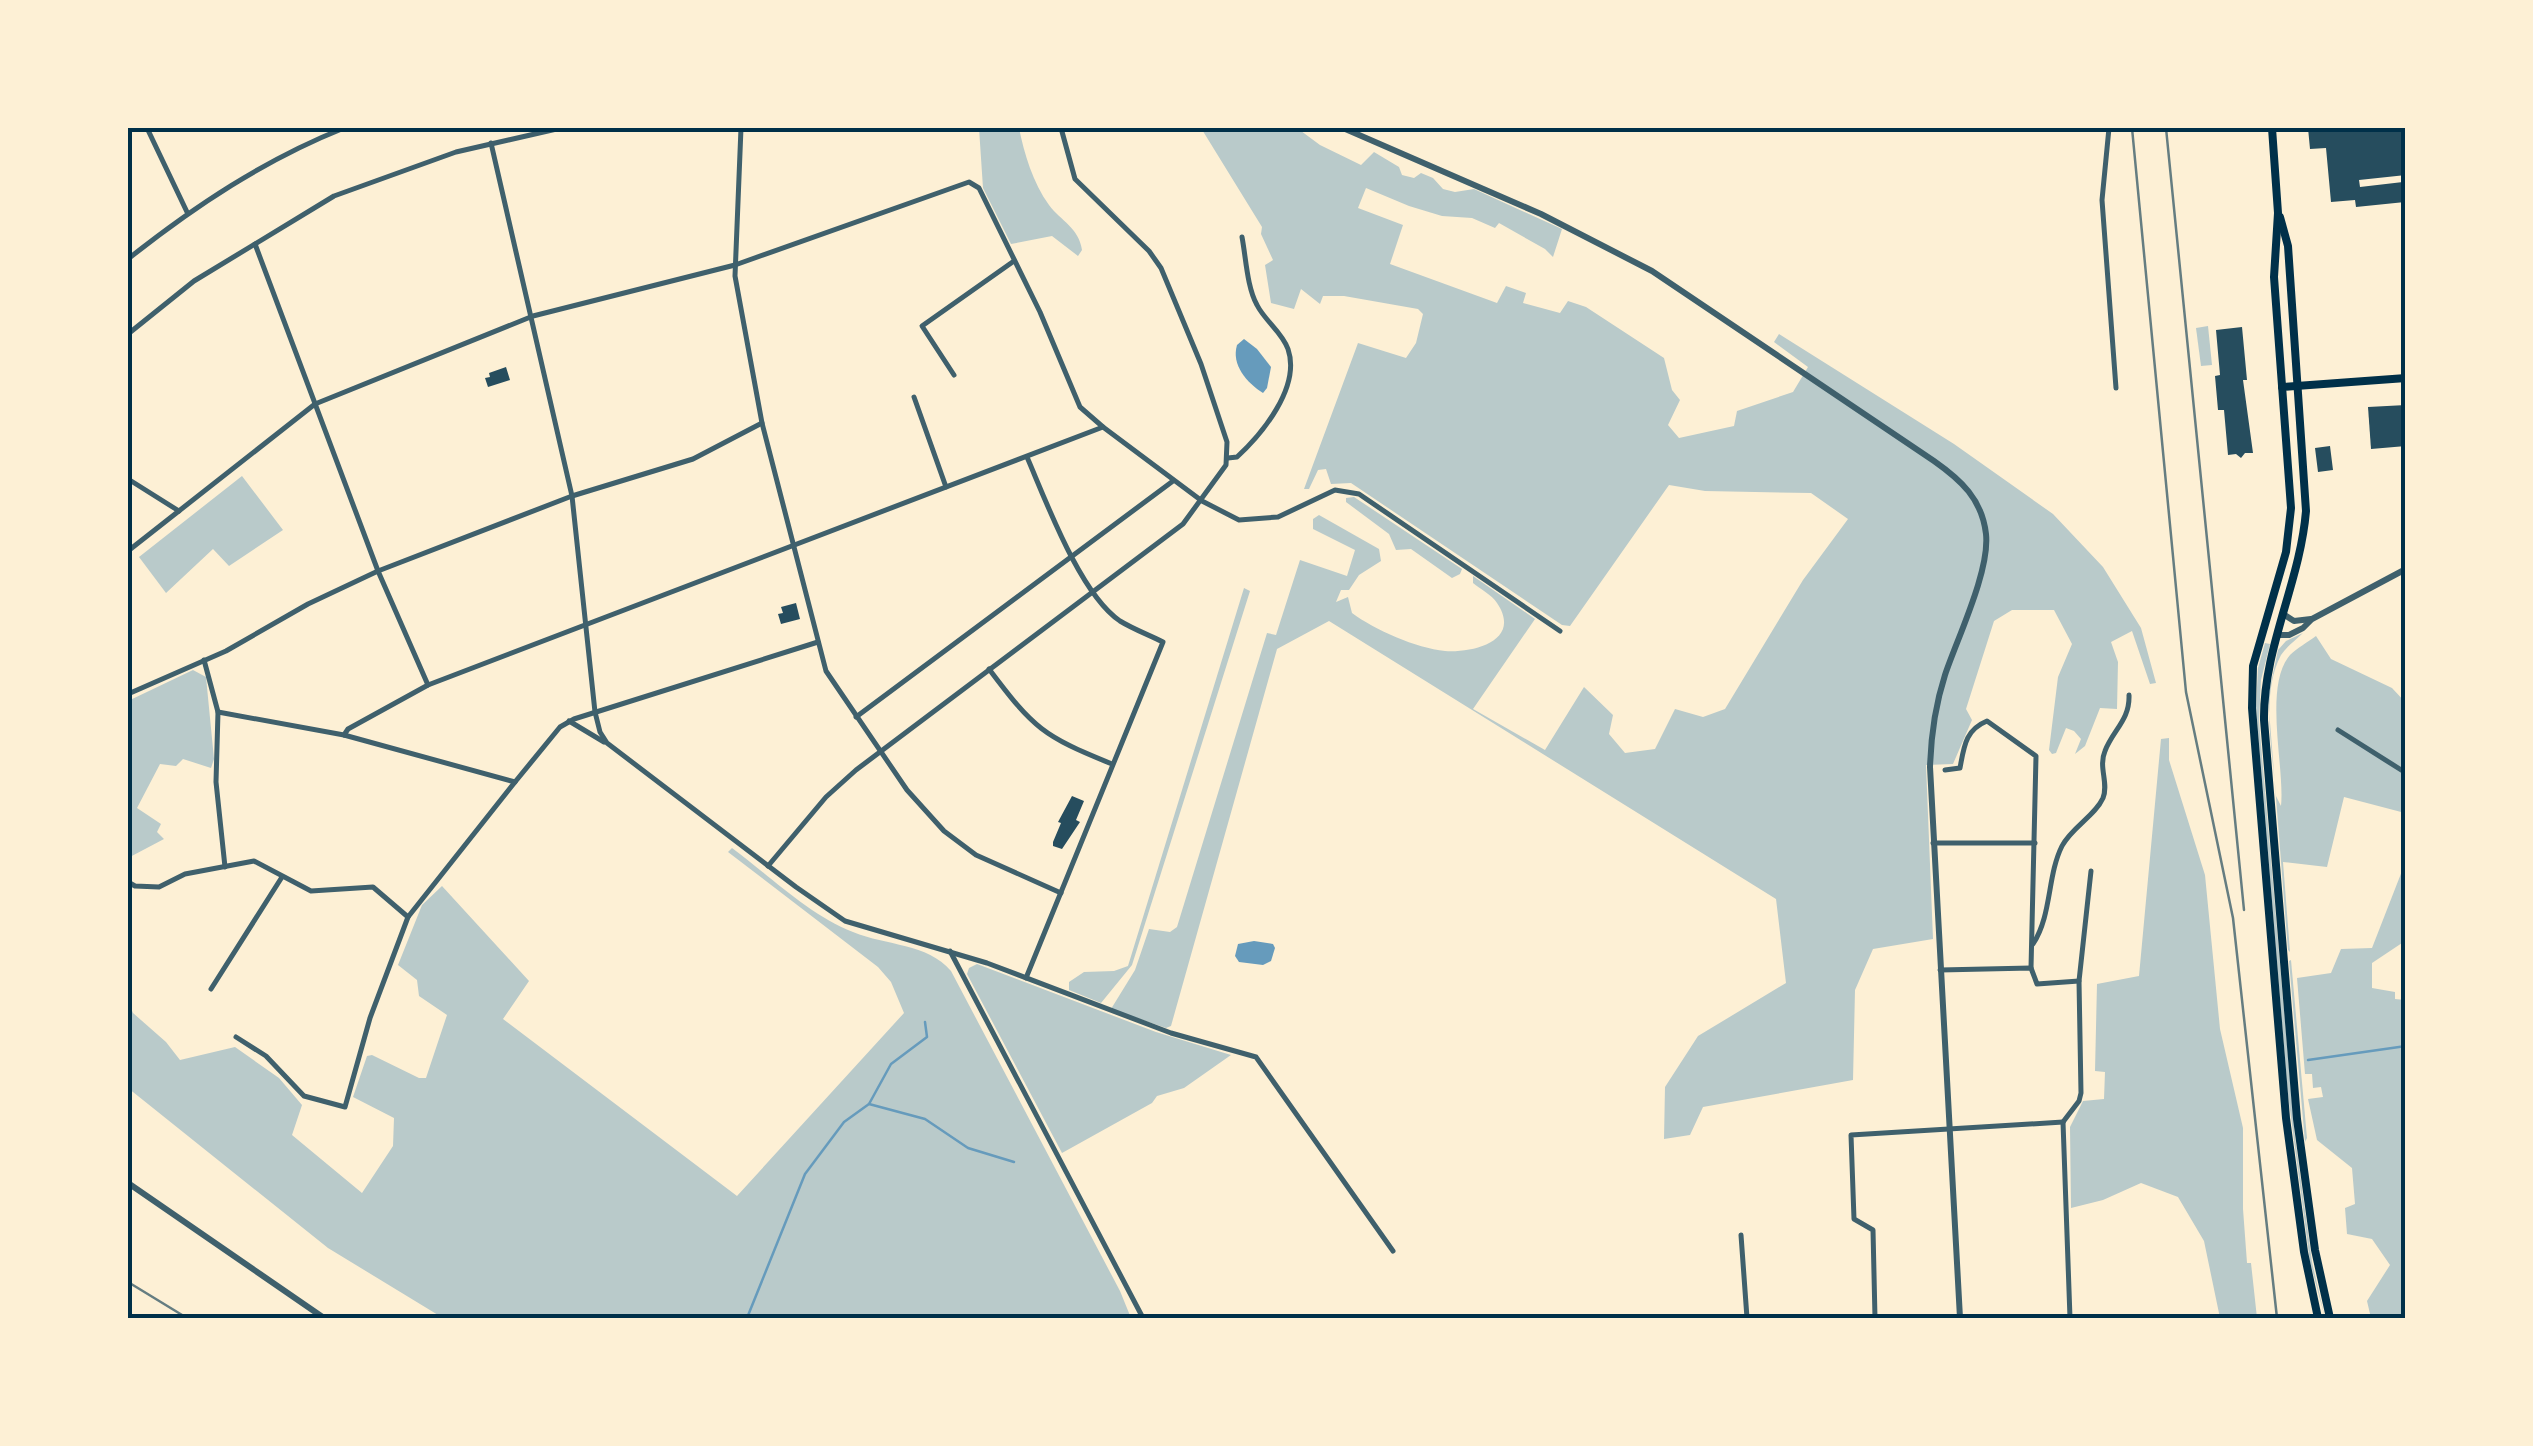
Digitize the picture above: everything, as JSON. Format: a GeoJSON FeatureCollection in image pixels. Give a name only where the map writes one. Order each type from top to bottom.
{"type":"FeatureCollection","features":[{"type":"Feature","properties":{"kind":"main road"},"geometry":{"type":"LineString","coordinates":[[2272,128],[2278,213],[2274,277],[2291,491],[2288,540],[2253,666],[2252,708],[2282,1070],[2304,1252],[2318,1318]]}},
{"type":"Feature","properties":{"kind":"main road"},"geometry":{"type":"LineString","coordinates":[[2278,213],[2288,246],[2306,511],[2304,537],[2266,674],[2264,720],[2297,1119],[2315,1250],[2330,1318]]}},
{"type":"Feature","properties":{"kind":"main road"},"geometry":{"type":"LineString","coordinates":[[2282,387],[2406,378]]}},
{"type":"Feature","properties":{"kind":"main road"},"geometry":{"type":"LineString","coordinates":[[2284,418],[2301,417]]}},
{"type":"Feature","properties":{"kind":"main road"},"geometry":{"type":"LineString","coordinates":[[2261,631],[2277,635]]}},
{"type":"Feature","properties":{"kind":"street"},"geometry":{"type":"LineString","coordinates":[[147,128],[187,212]]}},
{"type":"Feature","properties":{"kind":"street"},"geometry":{"type":"LineString","coordinates":[[128,258],[187,212],[278,157],[344,128]]}},
{"type":"Feature","properties":{"kind":"street"},"geometry":{"type":"LineString","coordinates":[[128,334],[194,281],[334,196],[491,142],[561,128]]}},
{"type":"Feature","properties":{"kind":"street"},"geometry":{"type":"LineString","coordinates":[[741,128],[737,292],[762,423],[826,671],[880,752],[930,817],[963,847],[1061,892]]}},
{"type":"Feature","properties":{"kind":"street"},"geometry":{"type":"LineString","coordinates":[[768,866],[826,797],[880,752],[1183,524],[1221,474],[1228,458],[1227,442],[1201,364],[1161,268],[1149,251],[1075,179],[1060,128]]}},
{"type":"Feature","properties":{"kind":"street"},"geometry":{"type":"LineString","coordinates":[[1343,128],[1541,214],[1669,282],[1957,477],[1980,509],[1987,544],[1980,577],[1935,710],[1930,767],[1960,1318]]}},
{"type":"Feature","properties":{"kind":"street"},"geometry":{"type":"LineString","coordinates":[[2110,128],[2102,200],[2116,388]]}},
{"type":"Feature","properties":{"kind":"street"},"geometry":{"type":"LineString","coordinates":[[491,142],[572,496],[595,712],[607,743],[822,906],[856,926],[950,951],[1171,1033],[1256,1057],[1393,1251]]}},
{"type":"Feature","properties":{"kind":"street"},"geometry":{"type":"LineString","coordinates":[[128,552],[315,404],[533,316],[735,265],[970,182],[979,188],[1080,407],[1173,481],[1230,517],[1247,520],[1278,517],[1335,490],[1358,494],[1560,631]]}},
{"type":"Feature","properties":{"kind":"street"},"geometry":{"type":"LineString","coordinates":[[1228,458],[1237,457],[1268,426],[1283,393],[1289,362],[1289,350],[1255,302],[1242,237]]}},
{"type":"Feature","properties":{"kind":"street"},"geometry":{"type":"LineString","coordinates":[[256,244],[378,570],[428,685]]}},
{"type":"Feature","properties":{"kind":"street"},"geometry":{"type":"LineString","coordinates":[[954,375],[922,326],[1014,261]]}},
{"type":"Feature","properties":{"kind":"street"},"geometry":{"type":"LineString","coordinates":[[914,397],[946,487]]}},
{"type":"Feature","properties":{"kind":"street"},"geometry":{"type":"LineString","coordinates":[[128,694],[204,660],[378,570],[572,496],[693,459],[762,423]]}},
{"type":"Feature","properties":{"kind":"street"},"geometry":{"type":"LineString","coordinates":[[344,735],[348,729],[428,685],[1103,427]]}},
{"type":"Feature","properties":{"kind":"street"},"geometry":{"type":"LineString","coordinates":[[1026,978],[1163,642],[1117,619],[1094,591],[1071,557],[1027,457]]}},
{"type":"Feature","properties":{"kind":"street"},"geometry":{"type":"LineString","coordinates":[[128,479],[179,511]]}},
{"type":"Feature","properties":{"kind":"street"},"geometry":{"type":"LineString","coordinates":[[856,718],[1173,481]]}},
{"type":"Feature","properties":{"kind":"street"},"geometry":{"type":"LineString","coordinates":[[2277,635],[2289,635],[2312,618],[2405,571]]}},
{"type":"Feature","properties":{"kind":"street"},"geometry":{"type":"LineString","coordinates":[[2284,614],[2294,621],[2312,618]]}},
{"type":"Feature","properties":{"kind":"street"},"geometry":{"type":"LineString","coordinates":[[236,1037],[266,1056],[304,1096],[344,1107],[365,1034],[408,918],[551,736],[569,721],[818,642]]}},
{"type":"Feature","properties":{"kind":"street"},"geometry":{"type":"LineString","coordinates":[[204,660],[218,712],[216,782],[225,866]]}},
{"type":"Feature","properties":{"kind":"street"},"geometry":{"type":"LineString","coordinates":[[989,669],[1027,719],[1049,737],[1112,764]]}},
{"type":"Feature","properties":{"kind":"street"},"geometry":{"type":"LineString","coordinates":[[2032,946],[2040,932],[2058,854],[2065,840],[2102,799],[2105,750],[2128,716],[2129,695]]}},
{"type":"Feature","properties":{"kind":"street"},"geometry":{"type":"LineString","coordinates":[[218,712],[344,735],[515,782]]}},
{"type":"Feature","properties":{"kind":"street"},"geometry":{"type":"LineString","coordinates":[[569,721],[607,743]]}},
{"type":"Feature","properties":{"kind":"street"},"geometry":{"type":"LineString","coordinates":[[1945,770],[1960,768],[1968,734],[1987,721],[2036,756],[2031,968],[2037,984],[2078,981]]}},
{"type":"Feature","properties":{"kind":"street"},"geometry":{"type":"LineString","coordinates":[[2338,730],[2406,773]]}},
{"type":"Feature","properties":{"kind":"street"},"geometry":{"type":"LineString","coordinates":[[1933,842],[2035,843]]}},
{"type":"Feature","properties":{"kind":"street"},"geometry":{"type":"LineString","coordinates":[[128,882],[159,887],[186,874],[254,861],[321,892],[368,885],[408,918]]}},
{"type":"Feature","properties":{"kind":"street"},"geometry":{"type":"LineString","coordinates":[[2070,1318],[2063,1122],[2081,1093],[2078,981],[2091,872]]}},
{"type":"Feature","properties":{"kind":"street"},"geometry":{"type":"LineString","coordinates":[[211,989],[282,876]]}},
{"type":"Feature","properties":{"kind":"street"},"geometry":{"type":"LineString","coordinates":[[950,951],[1144,1318]]}},
{"type":"Feature","properties":{"kind":"street"},"geometry":{"type":"LineString","coordinates":[[1940,970],[2031,968]]}},
{"type":"Feature","properties":{"kind":"street"},"geometry":{"type":"LineString","coordinates":[[1875,1318],[1872,1230],[1854,1218],[1851,1135],[2063,1122]]}},
{"type":"Feature","properties":{"kind":"street"},"geometry":{"type":"LineString","coordinates":[[128,1183],[324,1318]]}},
{"type":"Feature","properties":{"kind":"street"},"geometry":{"type":"LineString","coordinates":[[1741,1235],[1747,1318]]}},
{"type":"Feature","properties":{"kind":"shaded area"},"geometry":{"type":"Polygon","coordinates":[[[979,128],[1019,128],[1038,187],[1077,236],[1082,250],[1078,256],[1052,236],[1011,244],[983,188],[979,128]]]}},
{"type":"Feature","properties":{"kind":"shaded area"},"geometry":{"type":"Polygon","coordinates":[[[1201,128],[1297,128],[1320,145],[1361,165],[1374,152],[1399,167],[1402,175],[1414,178],[1421,173],[1433,178],[1443,189],[1455,192],[1474,189],[1562,229],[1553,257],[1499,223],[1495,228],[1472,218],[1442,216],[1366,188],[1358,208],[1403,225],[1390,264],[1497,303],[1506,286],[1526,293],[1523,303],[1560,313],[1568,301],[1586,307],[1664,358],[1672,390],[1680,400],[1668,425],[1679,438],[1734,426],[1737,411],[1793,392],[1808,367],[1774,342],[1779,334],[1954,444],[2053,514],[2103,567],[2141,628],[2156,683],[2150,684],[2132,631],[2111,642],[2118,662],[2117,709],[2100,708],[2085,746],[2075,754],[2081,739],[2066,728],[2056,753],[2052,754],[2049,750],[2058,677],[2072,644],[2054,610],[2012,610],[1994,621],[1966,709],[1972,720],[1953,764],[1926,765],[1933,939],[1873,949],[1855,990],[1853,1080],[1703,1107],[1690,1135],[1664,1139],[1665,1087],[1698,1036],[1786,983],[1776,899],[1329,621],[1277,649],[1171,1026],[1166,1028],[1111,1009],[1135,970],[1149,929],[1170,932],[1177,927],[1267,633],[1276,635],[1300,560],[1347,576],[1355,550],[1313,529],[1313,519],[1319,515],[1379,549],[1381,561],[1359,575],[1349,590],[1341,590],[1336,602],[1348,597],[1352,613],[1384,632],[1445,651],[1469,650],[1492,642],[1504,626],[1503,616],[1495,600],[1473,583],[1473,576],[1535,619],[1473,709],[1545,750],[1584,687],[1613,715],[1609,734],[1625,753],[1655,749],[1675,709],[1703,717],[1725,709],[1803,580],[1848,519],[1811,493],[1705,491],[1669,485],[1570,626],[1562,625],[1351,483],[1331,484],[1326,469],[1318,470],[1309,489],[1304,489],[1358,343],[1406,358],[1416,343],[1423,314],[1418,309],[1344,296],[1323,296],[1320,304],[1301,289],[1294,309],[1271,303],[1265,265],[1273,260],[1261,234],[1262,227],[1201,128]]]}},
{"type":"Feature","properties":{"kind":"shaded area"},"geometry":{"type":"Polygon","coordinates":[[[2208,326],[2212,365],[2201,366],[2196,328],[2208,326]]]}},
{"type":"Feature","properties":{"kind":"shaded area"},"geometry":{"type":"Polygon","coordinates":[[[242,476],[283,530],[229,566],[213,549],[166,593],[139,557],[242,476]]]}},
{"type":"Feature","properties":{"kind":"shaded area"},"geometry":{"type":"Polygon","coordinates":[[[1354,497],[1462,569],[1460,574],[1452,578],[1411,549],[1396,550],[1389,534],[1346,502],[1346,498],[1354,497]]]}},
{"type":"Feature","properties":{"kind":"shaded area"},"geometry":{"type":"Polygon","coordinates":[[[1244,588],[1250,591],[1132,965],[1101,1003],[1069,990],[1069,982],[1084,972],[1114,971],[1128,966],[1244,588]]]}},
{"type":"Feature","properties":{"kind":"shaded area"},"geometry":{"type":"Polygon","coordinates":[[[2303,633],[2281,655],[2271,688],[2269,715],[2268,697],[2278,650],[2303,633]]]}},
{"type":"Feature","properties":{"kind":"shaded area"},"geometry":{"type":"Polygon","coordinates":[[[2316,636],[2331,659],[2392,688],[2406,703],[2405,813],[2344,797],[2327,867],[2283,862],[2290,952],[2276,797],[2281,806],[2276,706],[2282,669],[2290,655],[2316,636]]]}},
{"type":"Feature","properties":{"kind":"shaded area"},"geometry":{"type":"Polygon","coordinates":[[[2265,643],[2270,644],[2261,680],[2259,721],[2295,1137],[2312,1262],[2325,1318],[2310,1262],[2288,1095],[2256,707],[2258,668],[2265,643]]]}},
{"type":"Feature","properties":{"kind":"shaded area"},"geometry":{"type":"Polygon","coordinates":[[[193,670],[206,677],[214,759],[211,768],[183,759],[176,766],[160,764],[137,808],[161,824],[157,832],[164,839],[128,858],[128,701],[193,670]]]}},
{"type":"Feature","properties":{"kind":"shaded area"},"geometry":{"type":"Polygon","coordinates":[[[2169,738],[2169,760],[2205,875],[2220,1029],[2243,1128],[2243,1209],[2257,1318],[2220,1318],[2204,1241],[2178,1197],[2141,1183],[2103,1200],[2071,1208],[2070,1127],[2083,1101],[2104,1099],[2105,1072],[2095,1071],[2097,984],[2139,976],[2161,739],[2169,738]]]}},
{"type":"Feature","properties":{"kind":"shaded area"},"geometry":{"type":"Polygon","coordinates":[[[732,848],[837,925],[918,950],[951,971],[1131,1318],[443,1318],[328,1248],[128,1088],[128,1002],[133,1013],[180,1060],[235,1047],[279,1078],[302,1105],[292,1135],[362,1193],[393,1146],[394,1118],[353,1097],[367,1056],[426,1078],[447,1015],[419,996],[417,980],[398,965],[422,905],[442,886],[529,981],[503,1019],[737,1196],[904,1013],[891,982],[878,967],[728,852],[732,848]]]}},
{"type":"Feature","properties":{"kind":"shaded area"},"geometry":{"type":"Polygon","coordinates":[[[2402,871],[2405,941],[2372,963],[2372,988],[2395,992],[2395,999],[2405,1000],[2405,1318],[2371,1318],[2367,1301],[2390,1265],[2372,1239],[2347,1234],[2345,1208],[2355,1204],[2352,1168],[2317,1140],[2308,1099],[2323,1097],[2321,1087],[2313,1088],[2312,1074],[2305,1074],[2297,978],[2331,973],[2341,949],[2372,948],[2402,871]]]}},
{"type":"Feature","properties":{"kind":"shaded area"},"geometry":{"type":"Polygon","coordinates":[[[2289,961],[2307,1138],[2305,1142],[2289,961]]]}},
{"type":"Feature","properties":{"kind":"shaded area"},"geometry":{"type":"Polygon","coordinates":[[[977,964],[1156,1032],[1231,1055],[1184,1088],[1157,1096],[1152,1103],[1062,1153],[967,974],[977,964]]]}},
{"type":"Feature","properties":{"kind":"water"},"geometry":{"type":"Polygon","coordinates":[[[1244,339],[1271,367],[1263,393],[1238,366],[1237,345],[1244,339]]]}},
{"type":"Feature","properties":{"kind":"water"},"geometry":{"type":"Polygon","coordinates":[[[1238,944],[1273,944],[1271,961],[1263,965],[1239,962],[1235,956],[1238,944]]]}},
{"type":"Feature","properties":{"kind":"building"},"geometry":{"type":"Polygon","coordinates":[[[2308,128],[2406,128],[2406,175],[2359,180],[2360,187],[2403,182],[2405,202],[2356,207],[2355,200],[2331,202],[2326,148],[2310,149],[2308,128]]]}},
{"type":"Feature","properties":{"kind":"building"},"geometry":{"type":"Polygon","coordinates":[[[2242,327],[2247,380],[2243,380],[2253,453],[2245,453],[2241,458],[2228,455],[2224,410],[2218,410],[2215,376],[2220,375],[2216,330],[2242,327]]]}},
{"type":"Feature","properties":{"kind":"building"},"geometry":{"type":"Polygon","coordinates":[[[506,367],[510,380],[488,387],[485,378],[490,377],[489,373],[506,367]]]}},
{"type":"Feature","properties":{"kind":"building"},"geometry":{"type":"Polygon","coordinates":[[[2406,405],[2406,446],[2371,449],[2368,407],[2406,405]]]}},
{"type":"Feature","properties":{"kind":"building"},"geometry":{"type":"Polygon","coordinates":[[[2330,446],[2333,470],[2318,472],[2315,448],[2330,446]]]}},
{"type":"Feature","properties":{"kind":"building"},"geometry":{"type":"Polygon","coordinates":[[[796,603],[800,619],[781,624],[781,607],[796,603]]]}},
{"type":"Feature","properties":{"kind":"building"},"geometry":{"type":"Polygon","coordinates":[[[1072,796],[1084,801],[1076,820],[1080,822],[1062,849],[1053,846],[1053,842],[1061,823],[1058,822],[1072,796]]]}},
{"type":"Feature","properties":{"kind":"waterway"},"geometry":{"type":"LineString","coordinates":[[747,1318],[805,1174],[844,1122],[869,1104],[891,1064],[927,1037],[925,1022]]}},
{"type":"Feature","properties":{"kind":"waterway"},"geometry":{"type":"LineString","coordinates":[[2308,1060],[2406,1046]]}},
{"type":"Feature","properties":{"kind":"waterway"},"geometry":{"type":"LineString","coordinates":[[869,1104],[925,1119],[968,1148],[1014,1162]]}},
{"type":"Feature","properties":{"kind":"railway"},"geometry":{"type":"LineString","coordinates":[[2132,128],[2186,692],[2233,918],[2277,1318]]}},
{"type":"Feature","properties":{"kind":"railway"},"geometry":{"type":"LineString","coordinates":[[2166,128],[2244,910]]}},
{"type":"Feature","properties":{"kind":"railway"},"geometry":{"type":"LineString","coordinates":[[128,1282],[187,1318]]}}]}
